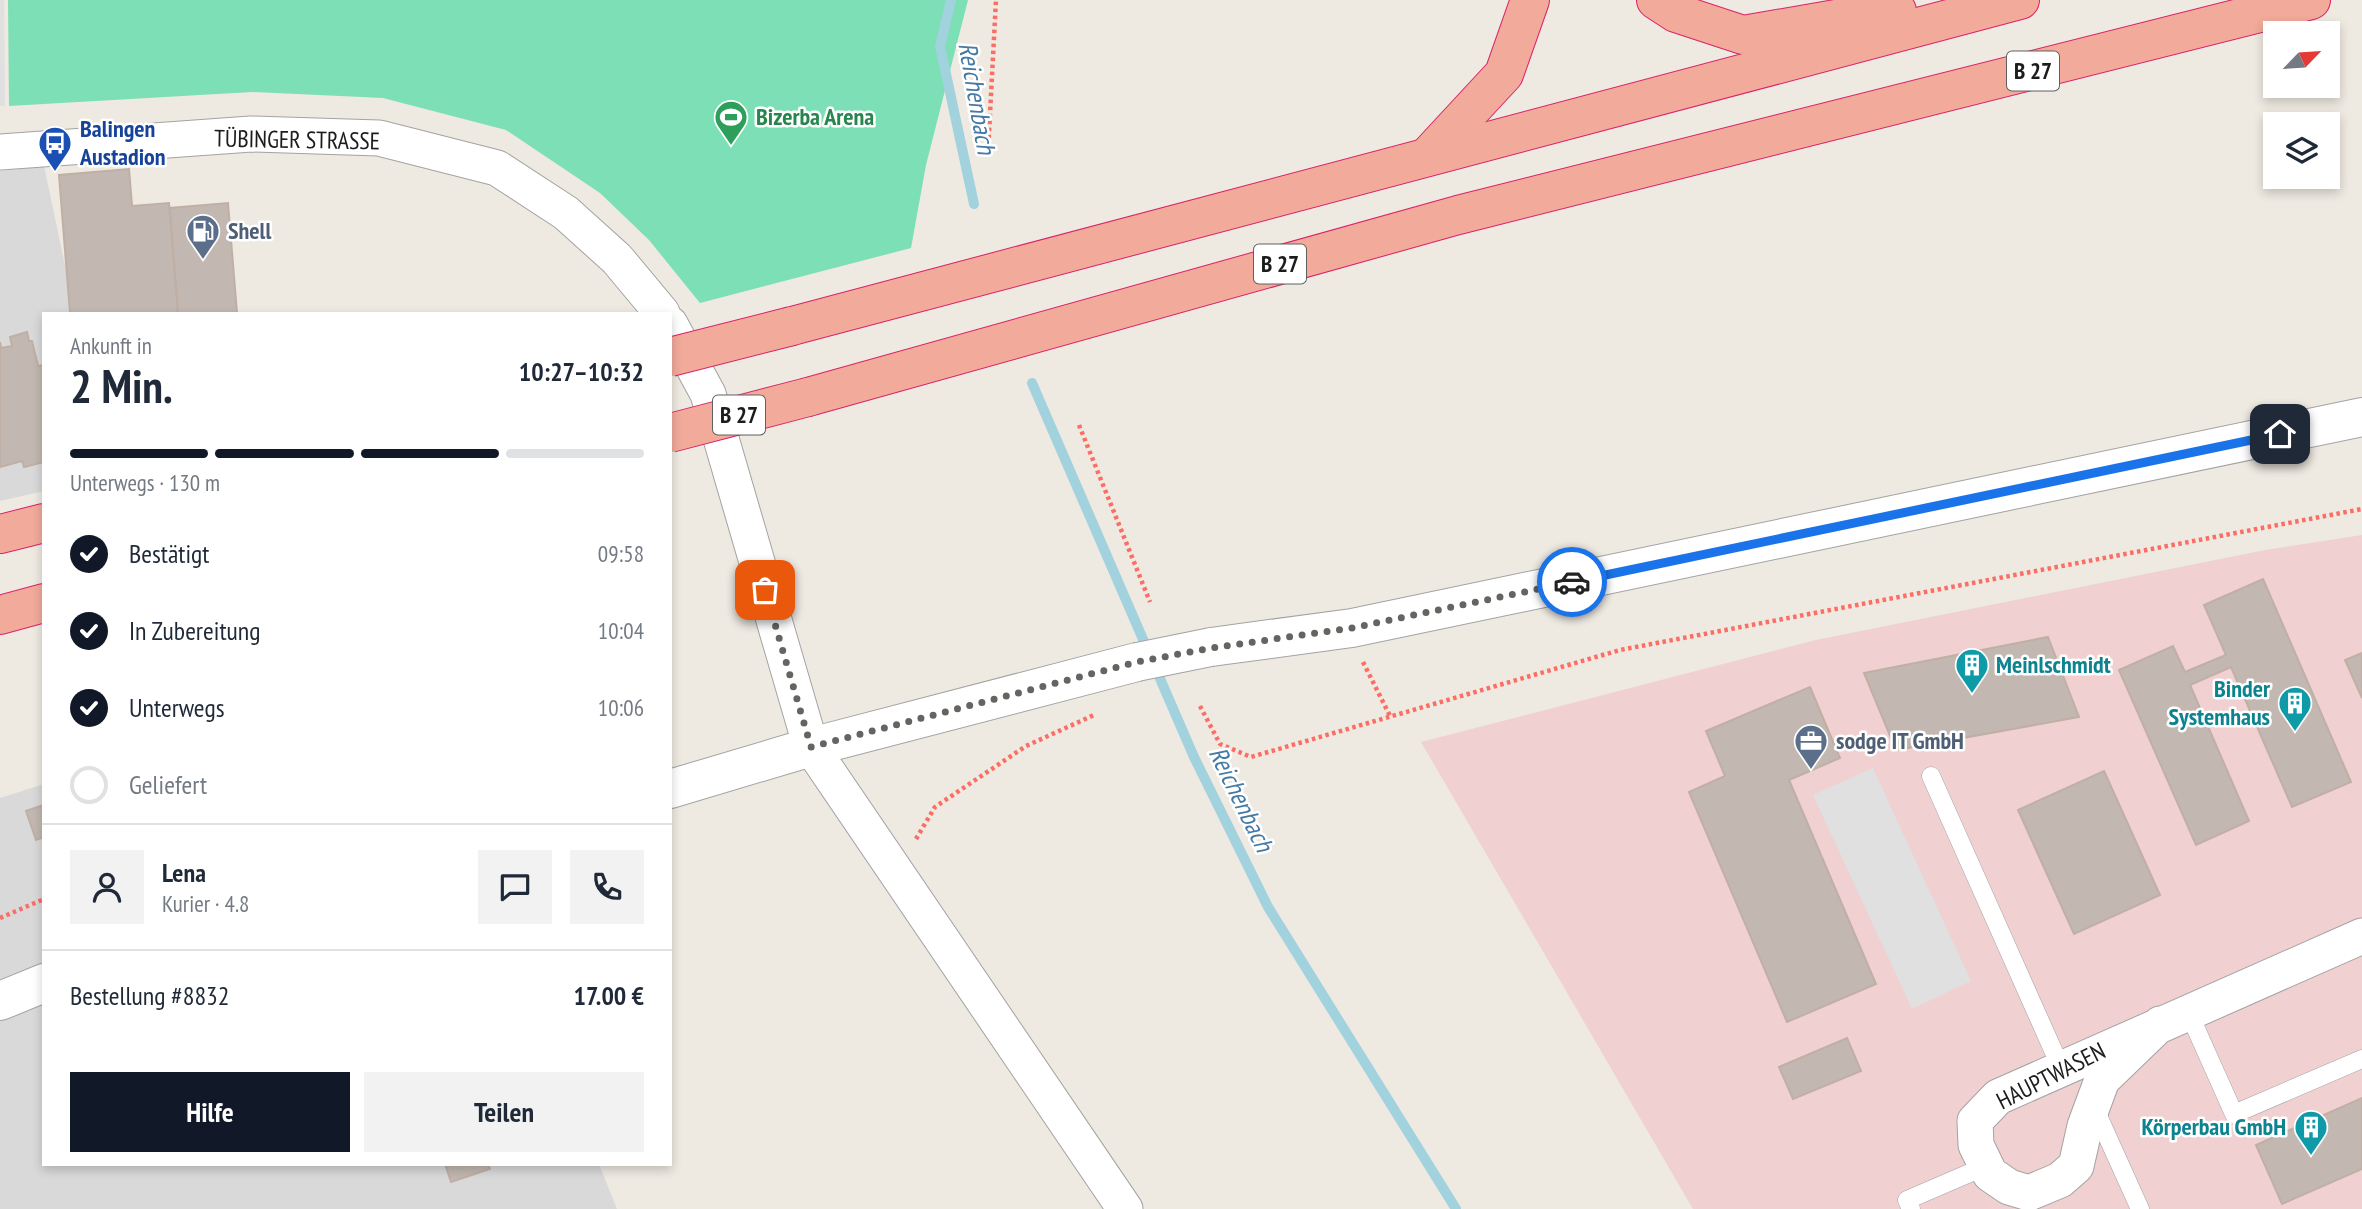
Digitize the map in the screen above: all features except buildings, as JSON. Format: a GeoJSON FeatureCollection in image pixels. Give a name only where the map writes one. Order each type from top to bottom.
{"type":"FeatureCollection","features":[{"type":"Feature","properties":{"kind":"highway"},"geometry":{"type":"LineString","coordinates":[[1428,156],[1504,75],[1530,0]]}},
{"type":"Feature","properties":{"kind":"highway"},"geometry":{"type":"LineString","coordinates":[[1656,0],[1676,13],[1743,35],[1882,11],[1966,13]]}},
{"type":"Feature","properties":{"kind":"highway"},"geometry":{"type":"LineString","coordinates":[[672,356],[2020,0]]}},
{"type":"Feature","properties":{"kind":"highway","name":"B 27"},"geometry":{"type":"LineString","coordinates":[[672,432],[1458,215],[2311,0]]}},
{"type":"Feature","properties":{"kind":"highway"},"geometry":{"type":"LineString","coordinates":[[0,534],[42,524]]}},
{"type":"Feature","properties":{"kind":"highway"},"geometry":{"type":"LineString","coordinates":[[0,615],[42,604]]}},
{"type":"Feature","properties":{"kind":"street","name":"TÜBINGER STRASSE"},"geometry":{"type":"LineString","coordinates":[[0,152],[251,135],[379,138],[496,168],[566,213],[617,259],[661,312]]}},
{"type":"Feature","properties":{"kind":"street"},"geometry":{"type":"LineString","coordinates":[[672,328],[708,394],[811,747],[1125,1209]]}},
{"type":"Feature","properties":{"kind":"street"},"geometry":{"type":"LineString","coordinates":[[672,788],[811,747],[1137,662],[1211,648],[1352,628],[2362,417]]}},
{"type":"Feature","properties":{"kind":"street","name":"HAUPTWASEN"},"geometry":{"type":"LineString","coordinates":[[2174,1018],[2102,1080],[2085,1126],[2076,1166],[2060,1180],[2029,1193],[2009,1187],[1990,1174],[1976,1145],[1975,1121],[1998,1097],[2174,1018],[2362,936]]}},
{"type":"Feature","properties":{"kind":"street"},"geometry":{"type":"LineString","coordinates":[[0,1001],[42,984]]}},
{"type":"Feature","properties":{"kind":"lane"},"geometry":{"type":"LineString","coordinates":[[1931,776],[2061,1069]]}},
{"type":"Feature","properties":{"kind":"lane"},"geometry":{"type":"LineString","coordinates":[[2174,1018],[2234,1114],[2362,1059]]}},
{"type":"Feature","properties":{"kind":"lane"},"geometry":{"type":"LineString","coordinates":[[2093,1104],[2140,1209]]}},
{"type":"Feature","properties":{"kind":"lane"},"geometry":{"type":"LineString","coordinates":[[1911,1209],[1907,1200],[1986,1166]]}},
{"type":"Feature","properties":{"kind":"path"},"geometry":{"type":"LineString","coordinates":[[988,152],[996,0]]}},
{"type":"Feature","properties":{"kind":"path"},"geometry":{"type":"LineString","coordinates":[[1079,425],[1150,602]]}},
{"type":"Feature","properties":{"kind":"path"},"geometry":{"type":"LineString","coordinates":[[1200,706],[1220,744],[1251,757],[1620,650],[2362,509]]}},
{"type":"Feature","properties":{"kind":"path"},"geometry":{"type":"LineString","coordinates":[[1359,653],[1390,716]]}},
{"type":"Feature","properties":{"kind":"path"},"geometry":{"type":"LineString","coordinates":[[896,873],[935,807],[1026,746],[1098,713]]}},
{"type":"Feature","properties":{"kind":"path"},"geometry":{"type":"LineString","coordinates":[[0,918],[42,900]]}},
{"type":"Feature","properties":{"kind":"shaded area"},"geometry":{"type":"Polygon","coordinates":[[[0,0],[4,0],[5,106],[0,106],[0,0]]]}},
{"type":"Feature","properties":{"kind":"shaded area"},"geometry":{"type":"Polygon","coordinates":[[[44,166],[75,312],[42,312],[42,491],[0,501],[0,171],[44,166]]]}},
{"type":"Feature","properties":{"kind":"shaded area"},"geometry":{"type":"Polygon","coordinates":[[[2362,535],[2362,1209],[1693,1209],[1421,742],[1816,640],[2265,550],[2362,535]]]}},
{"type":"Feature","properties":{"kind":"shaded area"},"geometry":{"type":"Polygon","coordinates":[[[1873,768],[1971,981],[1912,1009],[1813,795],[1873,768]]]}},
{"type":"Feature","properties":{"kind":"shaded area"},"geometry":{"type":"Polygon","coordinates":[[[42,785],[42,1166],[600,1166],[617,1209],[0,1209],[0,798],[42,785]]]}},
{"type":"Feature","properties":{"kind":"green space","name":"Bizerba Arena"},"geometry":{"type":"Polygon","coordinates":[[[8,0],[968,0],[926,165],[911,248],[700,303],[649,240],[600,193],[506,130],[383,98],[252,92],[9,106],[8,0]]]}},
{"type":"Feature","properties":{"kind":"waterway","name":"Reichenbach"},"geometry":{"type":"LineString","coordinates":[[951,0],[940,46],[974,204]]}},
{"type":"Feature","properties":{"kind":"waterway","name":"Reichenbach"},"geometry":{"type":"LineString","coordinates":[[1032,383],[1194,757],[1268,907],[1456,1209]]}},
{"type":"Feature","properties":{"kind":"way so far"},"geometry":{"type":"LineString","coordinates":[[765,590],[811,747],[1137,662],[1211,648],[1352,628],[1572,582]]}},
{"type":"Feature","properties":{"kind":"place","name":"Bizerba Arena"},"geometry":{"type":"Point","coordinates":[731,147]}},
{"type":"Feature","properties":{"kind":"place","name":"Balingen Austadion"},"geometry":{"type":"Point","coordinates":[55,173]}},
{"type":"Feature","properties":{"kind":"place","name":"Shell"},"geometry":{"type":"Point","coordinates":[203,261]}},
{"type":"Feature","properties":{"kind":"place","name":"Meinlschmidt"},"geometry":{"type":"Point","coordinates":[1972,695]}},
{"type":"Feature","properties":{"kind":"place","name":"Binder Systemhaus"},"geometry":{"type":"Point","coordinates":[2295,733]}},
{"type":"Feature","properties":{"kind":"place","name":"sodge IT GmbH"},"geometry":{"type":"Point","coordinates":[1811,771]}},
{"type":"Feature","properties":{"kind":"place","name":"Körperbau GmbH"},"geometry":{"type":"Point","coordinates":[2311,1157]}},
{"type":"Feature","properties":{"kind":"route"},"geometry":{"type":"LineString","coordinates":[[1572,582],[2280,434]]}}]}
